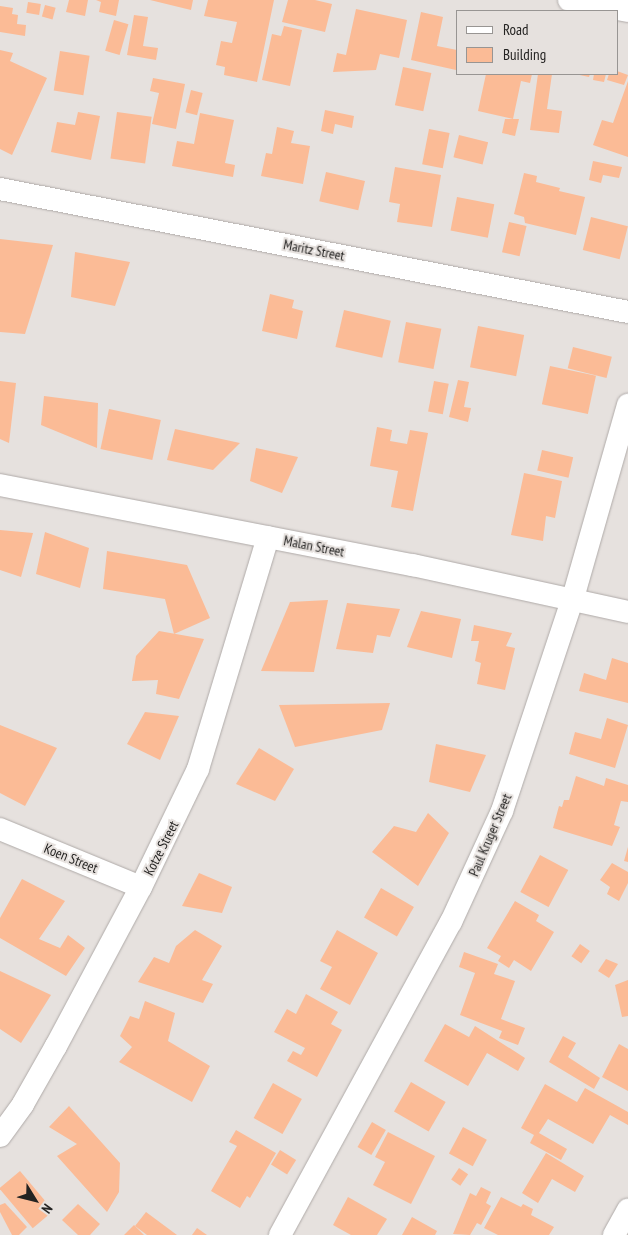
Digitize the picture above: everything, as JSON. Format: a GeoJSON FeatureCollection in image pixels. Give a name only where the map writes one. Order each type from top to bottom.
{"type":"FeatureCollection","features":[{"type":"Feature","properties":{"kind":"street"},"geometry":{"type":"LineString","coordinates":[[569,0],[628,11]]}},
{"type":"Feature","properties":{"kind":"street","name":"Maritz Street"},"geometry":{"type":"LineString","coordinates":[[0,189],[628,312]]}},
{"type":"Feature","properties":{"kind":"street","name":"Paul Kruger Street"},"geometry":{"type":"LineString","coordinates":[[280,1235],[451,922],[483,856],[521,759],[572,598],[628,405]]}},
{"type":"Feature","properties":{"kind":"street","name":"Malan Street"},"geometry":{"type":"LineString","coordinates":[[0,485],[572,598],[628,612]]}},
{"type":"Feature","properties":{"kind":"street","name":"Kotze Street"},"geometry":{"type":"LineString","coordinates":[[0,1136],[56,1046],[141,887],[198,769],[268,537]]}},
{"type":"Feature","properties":{"kind":"street","name":"Koen Street"},"geometry":{"type":"LineString","coordinates":[[0,829],[141,887]]}},
{"type":"Feature","properties":{"kind":"street"},"geometry":{"type":"LineString","coordinates":[[614,1235],[628,1210]]}},
{"type":"Feature","properties":{"kind":"building"},"geometry":{"type":"Polygon","coordinates":[[[69,0],[88,0],[85,16],[66,12],[69,0]]]}},
{"type":"Feature","properties":{"kind":"building"},"geometry":{"type":"Polygon","coordinates":[[[96,0],[119,0],[116,16],[99,12],[101,2],[96,0]]]}},
{"type":"Feature","properties":{"kind":"building"},"geometry":{"type":"Polygon","coordinates":[[[150,0],[193,0],[191,10],[150,0]]]}},
{"type":"Feature","properties":{"kind":"building"},"geometry":{"type":"Polygon","coordinates":[[[208,0],[274,0],[257,82],[224,75],[225,67],[216,65],[221,41],[232,43],[237,22],[204,16],[208,0]]]}},
{"type":"Feature","properties":{"kind":"building"},"geometry":{"type":"Polygon","coordinates":[[[288,0],[315,0],[332,4],[325,32],[282,22],[288,0]]]}},
{"type":"Feature","properties":{"kind":"building"},"geometry":{"type":"Polygon","coordinates":[[[28,2],[41,4],[39,15],[26,13],[28,2]]]}},
{"type":"Feature","properties":{"kind":"building"},"geometry":{"type":"Polygon","coordinates":[[[45,5],[56,8],[53,19],[42,17],[45,5]]]}},
{"type":"Feature","properties":{"kind":"building"},"geometry":{"type":"Polygon","coordinates":[[[0,6],[13,8],[12,14],[18,15],[17,24],[26,25],[25,36],[0,32],[0,6]]]}},
{"type":"Feature","properties":{"kind":"building"},"geometry":{"type":"Polygon","coordinates":[[[356,9],[407,20],[399,58],[380,54],[376,70],[333,72],[337,53],[346,55],[356,9]]]}},
{"type":"Feature","properties":{"kind":"building"},"geometry":{"type":"Polygon","coordinates":[[[421,12],[443,17],[437,46],[456,50],[456,70],[411,60],[421,12]]]}},
{"type":"Feature","properties":{"kind":"building"},"geometry":{"type":"Polygon","coordinates":[[[134,15],[148,17],[143,46],[158,48],[156,60],[127,55],[134,15]]]}},
{"type":"Feature","properties":{"kind":"building"},"geometry":{"type":"Polygon","coordinates":[[[114,20],[128,24],[120,55],[105,51],[114,20]]]}},
{"type":"Feature","properties":{"kind":"building"},"geometry":{"type":"Polygon","coordinates":[[[284,26],[302,30],[290,86],[262,80],[272,34],[281,36],[284,26]]]}},
{"type":"Feature","properties":{"kind":"building"},"geometry":{"type":"Polygon","coordinates":[[[0,50],[13,53],[10,61],[47,78],[12,155],[0,149],[0,50]]]}},
{"type":"Feature","properties":{"kind":"building"},"geometry":{"type":"Polygon","coordinates":[[[60,51],[90,56],[83,95],[54,91],[60,51]]]}},
{"type":"Feature","properties":{"kind":"building"},"geometry":{"type":"Polygon","coordinates":[[[403,67],[431,73],[423,111],[395,105],[403,67]]]}},
{"type":"Feature","properties":{"kind":"building"},"geometry":{"type":"Polygon","coordinates":[[[618,71],[628,75],[624,85],[607,80],[609,75],[618,75],[618,71]]]}},
{"type":"Feature","properties":{"kind":"building"},"geometry":{"type":"Polygon","coordinates":[[[486,75],[532,75],[530,83],[521,81],[513,119],[478,111],[486,75]]]}},
{"type":"Feature","properties":{"kind":"building"},"geometry":{"type":"Polygon","coordinates":[[[538,75],[552,75],[547,109],[562,111],[559,133],[530,130],[538,75]]]}},
{"type":"Feature","properties":{"kind":"building"},"geometry":{"type":"Polygon","coordinates":[[[594,75],[606,75],[604,82],[593,80],[594,75]]]}},
{"type":"Feature","properties":{"kind":"building"},"geometry":{"type":"Polygon","coordinates":[[[153,78],[185,84],[176,129],[152,124],[159,93],[150,91],[153,78]]]}},
{"type":"Feature","properties":{"kind":"building"},"geometry":{"type":"Polygon","coordinates":[[[628,81],[628,157],[593,145],[602,120],[613,123],[628,81]]]}},
{"type":"Feature","properties":{"kind":"building"},"geometry":{"type":"Polygon","coordinates":[[[191,90],[203,93],[197,115],[185,112],[191,90]]]}},
{"type":"Feature","properties":{"kind":"building"},"geometry":{"type":"Polygon","coordinates":[[[325,110],[354,116],[352,128],[335,124],[333,134],[321,131],[325,110]]]}},
{"type":"Feature","properties":{"kind":"building"},"geometry":{"type":"Polygon","coordinates":[[[78,112],[100,116],[91,160],[51,152],[57,122],[75,125],[78,112]]]}},
{"type":"Feature","properties":{"kind":"building"},"geometry":{"type":"Polygon","coordinates":[[[117,112],[152,117],[145,163],[110,159],[117,112]]]}},
{"type":"Feature","properties":{"kind":"building"},"geometry":{"type":"Polygon","coordinates":[[[200,113],[234,120],[225,163],[235,165],[233,177],[172,166],[177,141],[194,144],[200,113]]]}},
{"type":"Feature","properties":{"kind":"building"},"geometry":{"type":"Polygon","coordinates":[[[505,119],[519,119],[515,136],[502,133],[505,119]]]}},
{"type":"Feature","properties":{"kind":"building"},"geometry":{"type":"Polygon","coordinates":[[[277,127],[294,131],[291,143],[310,146],[303,184],[261,176],[266,153],[272,154],[277,127]]]}},
{"type":"Feature","properties":{"kind":"building"},"geometry":{"type":"Polygon","coordinates":[[[429,129],[450,133],[443,168],[422,164],[429,129]]]}},
{"type":"Feature","properties":{"kind":"building"},"geometry":{"type":"Polygon","coordinates":[[[459,135],[488,142],[483,165],[453,157],[459,135]]]}},
{"type":"Feature","properties":{"kind":"building"},"geometry":{"type":"Polygon","coordinates":[[[593,161],[622,167],[619,178],[603,175],[601,183],[589,180],[593,161]]]}},
{"type":"Feature","properties":{"kind":"building"},"geometry":{"type":"Polygon","coordinates":[[[395,167],[441,175],[432,227],[397,222],[400,204],[389,202],[395,167]]]}},
{"type":"Feature","properties":{"kind":"building"},"geometry":{"type":"Polygon","coordinates":[[[326,172],[365,181],[358,210],[319,201],[326,172]]]}},
{"type":"Feature","properties":{"kind":"building"},"geometry":{"type":"Polygon","coordinates":[[[524,173],[537,176],[536,182],[560,188],[559,191],[585,197],[576,235],[525,223],[524,217],[514,214],[524,173]]]}},
{"type":"Feature","properties":{"kind":"building"},"geometry":{"type":"Polygon","coordinates":[[[457,197],[494,204],[488,238],[451,230],[457,197]]]}},
{"type":"Feature","properties":{"kind":"building"},"geometry":{"type":"Polygon","coordinates":[[[591,217],[628,226],[620,259],[583,250],[591,217]]]}},
{"type":"Feature","properties":{"kind":"building"},"geometry":{"type":"Polygon","coordinates":[[[509,222],[527,226],[520,256],[502,252],[509,222]]]}},
{"type":"Feature","properties":{"kind":"building"},"geometry":{"type":"Polygon","coordinates":[[[0,239],[53,245],[25,334],[0,332],[0,239]]]}},
{"type":"Feature","properties":{"kind":"building"},"geometry":{"type":"Polygon","coordinates":[[[75,252],[130,262],[115,306],[71,297],[75,252]]]}},
{"type":"Feature","properties":{"kind":"building"},"geometry":{"type":"Polygon","coordinates":[[[270,294],[294,300],[292,308],[303,311],[297,339],[262,331],[270,294]]]}},
{"type":"Feature","properties":{"kind":"building"},"geometry":{"type":"Polygon","coordinates":[[[344,310],[391,321],[382,358],[335,347],[344,310]]]}},
{"type":"Feature","properties":{"kind":"building"},"geometry":{"type":"Polygon","coordinates":[[[406,322],[441,329],[434,369],[398,362],[406,322]]]}},
{"type":"Feature","properties":{"kind":"building"},"geometry":{"type":"Polygon","coordinates":[[[478,326],[524,335],[516,376],[470,367],[478,326]]]}},
{"type":"Feature","properties":{"kind":"building"},"geometry":{"type":"Polygon","coordinates":[[[573,347],[612,357],[606,378],[568,368],[573,347]]]}},
{"type":"Feature","properties":{"kind":"building"},"geometry":{"type":"Polygon","coordinates":[[[550,366],[596,376],[588,414],[542,404],[550,366]]]}},
{"type":"Feature","properties":{"kind":"building"},"geometry":{"type":"Polygon","coordinates":[[[458,380],[469,382],[464,407],[471,408],[468,422],[449,417],[458,380]]]}},
{"type":"Feature","properties":{"kind":"building"},"geometry":{"type":"Polygon","coordinates":[[[0,381],[16,383],[9,443],[0,439],[0,381]]]}},
{"type":"Feature","properties":{"kind":"building"},"geometry":{"type":"Polygon","coordinates":[[[434,381],[449,384],[443,414],[428,411],[434,381]]]}},
{"type":"Feature","properties":{"kind":"building"},"geometry":{"type":"Polygon","coordinates":[[[44,396],[98,403],[97,448],[41,425],[44,396]]]}},
{"type":"Feature","properties":{"kind":"building"},"geometry":{"type":"Polygon","coordinates":[[[109,409],[161,420],[152,460],[100,449],[109,409]]]}},
{"type":"Feature","properties":{"kind":"building"},"geometry":{"type":"Polygon","coordinates":[[[377,427],[392,430],[390,441],[407,444],[410,430],[428,433],[413,511],[391,507],[398,471],[370,466],[377,427]]]}},
{"type":"Feature","properties":{"kind":"building"},"geometry":{"type":"Polygon","coordinates":[[[175,429],[240,443],[213,470],[167,460],[175,429]]]}},
{"type":"Feature","properties":{"kind":"building"},"geometry":{"type":"Polygon","coordinates":[[[256,448],[298,457],[282,493],[250,481],[256,448]]]}},
{"type":"Feature","properties":{"kind":"building"},"geometry":{"type":"Polygon","coordinates":[[[542,450],[573,457],[568,478],[537,470],[542,450]]]}},
{"type":"Feature","properties":{"kind":"building"},"geometry":{"type":"Polygon","coordinates":[[[524,473],[562,481],[555,518],[546,516],[543,541],[511,535],[524,473]]]}},
{"type":"Feature","properties":{"kind":"building"},"geometry":{"type":"Polygon","coordinates":[[[0,530],[33,533],[21,577],[0,570],[0,530]]]}},
{"type":"Feature","properties":{"kind":"building"},"geometry":{"type":"Polygon","coordinates":[[[45,532],[89,548],[80,588],[36,574],[45,532]]]}},
{"type":"Feature","properties":{"kind":"building"},"geometry":{"type":"Polygon","coordinates":[[[107,551],[187,565],[210,618],[174,634],[165,599],[103,589],[107,551]]]}},
{"type":"Feature","properties":{"kind":"building"},"geometry":{"type":"Polygon","coordinates":[[[328,600],[314,672],[261,671],[290,602],[328,600]]]}},
{"type":"Feature","properties":{"kind":"building"},"geometry":{"type":"Polygon","coordinates":[[[347,603],[400,609],[390,637],[377,635],[373,653],[336,649],[347,603]]]}},
{"type":"Feature","properties":{"kind":"building"},"geometry":{"type":"Polygon","coordinates":[[[421,611],[461,619],[452,658],[407,647],[421,611]]]}},
{"type":"Feature","properties":{"kind":"building"},"geometry":{"type":"Polygon","coordinates":[[[474,625],[512,633],[506,646],[515,648],[505,690],[477,684],[481,663],[475,661],[479,641],[471,641],[474,625]]]}},
{"type":"Feature","properties":{"kind":"building"},"geometry":{"type":"Polygon","coordinates":[[[159,631],[204,639],[179,699],[156,694],[158,680],[132,681],[136,656],[159,631]]]}},
{"type":"Feature","properties":{"kind":"building"},"geometry":{"type":"Polygon","coordinates":[[[612,658],[628,663],[628,703],[579,691],[584,673],[606,680],[612,658]]]}},
{"type":"Feature","properties":{"kind":"building"},"geometry":{"type":"Polygon","coordinates":[[[390,703],[382,730],[295,747],[279,705],[390,703]]]}},
{"type":"Feature","properties":{"kind":"building"},"geometry":{"type":"Polygon","coordinates":[[[145,712],[179,716],[160,760],[127,744],[145,712]]]}},
{"type":"Feature","properties":{"kind":"building"},"geometry":{"type":"Polygon","coordinates":[[[607,718],[628,725],[615,768],[569,754],[575,732],[601,739],[607,718]]]}},
{"type":"Feature","properties":{"kind":"building"},"geometry":{"type":"Polygon","coordinates":[[[0,725],[57,748],[25,806],[0,793],[0,725]]]}},
{"type":"Feature","properties":{"kind":"building"},"geometry":{"type":"Polygon","coordinates":[[[436,744],[486,755],[470,792],[429,782],[436,744]]]}},
{"type":"Feature","properties":{"kind":"building"},"geometry":{"type":"Polygon","coordinates":[[[259,748],[294,769],[275,801],[236,784],[259,748]]]}},
{"type":"Feature","properties":{"kind":"building"},"geometry":{"type":"Polygon","coordinates":[[[576,776],[604,786],[606,778],[628,785],[628,802],[621,801],[614,825],[620,827],[612,846],[553,828],[559,806],[562,807],[564,800],[569,800],[576,776]]]}},
{"type":"Feature","properties":{"kind":"building"},"geometry":{"type":"Polygon","coordinates":[[[428,813],[449,833],[418,886],[372,852],[394,826],[416,832],[428,813]]]}},
{"type":"Feature","properties":{"kind":"building"},"geometry":{"type":"Polygon","coordinates":[[[628,847],[628,862],[624,861],[628,847]]]}},
{"type":"Feature","properties":{"kind":"building"},"geometry":{"type":"Polygon","coordinates":[[[540,855],[568,870],[549,907],[520,892],[540,855]]]}},
{"type":"Feature","properties":{"kind":"building"},"geometry":{"type":"Polygon","coordinates":[[[612,863],[628,872],[628,883],[619,901],[607,894],[610,887],[600,880],[612,863]]]}},
{"type":"Feature","properties":{"kind":"building"},"geometry":{"type":"Polygon","coordinates":[[[199,873],[232,887],[222,913],[182,906],[199,873]]]}},
{"type":"Feature","properties":{"kind":"building"},"geometry":{"type":"Polygon","coordinates":[[[22,879],[65,901],[39,939],[60,948],[68,935],[85,948],[66,976],[0,938],[0,918],[22,879]]]}},
{"type":"Feature","properties":{"kind":"building"},"geometry":{"type":"Polygon","coordinates":[[[381,888],[414,907],[397,936],[364,917],[381,888]]]}},
{"type":"Feature","properties":{"kind":"building"},"geometry":{"type":"Polygon","coordinates":[[[515,901],[539,915],[536,921],[554,932],[531,971],[514,960],[509,968],[498,961],[501,956],[487,948],[515,901]]]}},
{"type":"Feature","properties":{"kind":"building"},"geometry":{"type":"Polygon","coordinates":[[[195,930],[222,946],[202,980],[213,984],[203,1003],[138,982],[154,957],[169,963],[176,946],[195,930]]]}},
{"type":"Feature","properties":{"kind":"building"},"geometry":{"type":"Polygon","coordinates":[[[337,930],[378,953],[350,1005],[320,989],[332,967],[320,961],[337,930]]]}},
{"type":"Feature","properties":{"kind":"building"},"geometry":{"type":"Polygon","coordinates":[[[580,944],[590,951],[581,963],[571,956],[580,944]]]}},
{"type":"Feature","properties":{"kind":"building"},"geometry":{"type":"Polygon","coordinates":[[[464,952],[498,964],[494,974],[515,981],[501,1019],[525,1028],[518,1045],[499,1038],[502,1031],[460,1015],[475,973],[459,967],[464,952]]]}},
{"type":"Feature","properties":{"kind":"building"},"geometry":{"type":"Polygon","coordinates":[[[606,959],[618,964],[609,978],[598,971],[606,959]]]}},
{"type":"Feature","properties":{"kind":"building"},"geometry":{"type":"Polygon","coordinates":[[[0,971],[51,995],[21,1043],[0,1029],[0,971]]]}},
{"type":"Feature","properties":{"kind":"building"},"geometry":{"type":"Polygon","coordinates":[[[628,980],[628,1016],[622,1017],[615,985],[628,980]]]}},
{"type":"Feature","properties":{"kind":"building"},"geometry":{"type":"Polygon","coordinates":[[[306,994],[338,1012],[331,1024],[342,1030],[317,1077],[287,1061],[293,1051],[301,1055],[305,1048],[274,1032],[287,1009],[296,1014],[306,994]]]}},
{"type":"Feature","properties":{"kind":"building"},"geometry":{"type":"Polygon","coordinates":[[[145,1001],[175,1013],[168,1041],[210,1066],[192,1102],[119,1062],[132,1047],[120,1036],[130,1016],[139,1019],[145,1001]]]}},
{"type":"Feature","properties":{"kind":"building"},"geometry":{"type":"Polygon","coordinates":[[[445,1024],[469,1037],[475,1026],[525,1058],[518,1071],[487,1053],[468,1086],[424,1061],[445,1024]]]}},
{"type":"Feature","properties":{"kind":"building"},"geometry":{"type":"Polygon","coordinates":[[[563,1036],[576,1043],[568,1057],[600,1078],[594,1089],[549,1062],[563,1036]]]}},
{"type":"Feature","properties":{"kind":"building"},"geometry":{"type":"Polygon","coordinates":[[[619,1044],[628,1049],[628,1091],[602,1077],[619,1044]]]}},
{"type":"Feature","properties":{"kind":"building"},"geometry":{"type":"Polygon","coordinates":[[[411,1082],[446,1102],[429,1131],[394,1111],[411,1082]]]}},
{"type":"Feature","properties":{"kind":"building"},"geometry":{"type":"Polygon","coordinates":[[[273,1083],[302,1099],[282,1134],[254,1118],[273,1083]]]}},
{"type":"Feature","properties":{"kind":"building"},"geometry":{"type":"Polygon","coordinates":[[[545,1084],[577,1102],[585,1088],[628,1112],[628,1125],[610,1115],[593,1144],[548,1119],[539,1133],[567,1149],[561,1160],[530,1143],[534,1135],[521,1128],[545,1084]]]}},
{"type":"Feature","properties":{"kind":"building"},"geometry":{"type":"Polygon","coordinates":[[[69,1106],[120,1163],[119,1192],[107,1212],[57,1156],[77,1144],[49,1127],[69,1106]]]}},
{"type":"Feature","properties":{"kind":"building"},"geometry":{"type":"Polygon","coordinates":[[[372,1122],[386,1130],[371,1155],[358,1147],[372,1122]]]}},
{"type":"Feature","properties":{"kind":"building"},"geometry":{"type":"Polygon","coordinates":[[[463,1127],[487,1140],[473,1166],[449,1153],[463,1127]]]}},
{"type":"Feature","properties":{"kind":"building"},"geometry":{"type":"Polygon","coordinates":[[[236,1130],[276,1153],[250,1198],[247,1196],[240,1208],[211,1191],[237,1146],[229,1142],[236,1130]]]}},
{"type":"Feature","properties":{"kind":"building"},"geometry":{"type":"Polygon","coordinates":[[[388,1132],[435,1156],[411,1204],[373,1185],[385,1162],[375,1157],[388,1132]]]}},
{"type":"Feature","properties":{"kind":"building"},"geometry":{"type":"Polygon","coordinates":[[[280,1150],[296,1160],[287,1174],[271,1164],[280,1150]]]}},
{"type":"Feature","properties":{"kind":"building"},"geometry":{"type":"Polygon","coordinates":[[[546,1153],[584,1176],[575,1192],[552,1179],[538,1203],[522,1193],[546,1153]]]}},
{"type":"Feature","properties":{"kind":"building"},"geometry":{"type":"Polygon","coordinates":[[[459,1168],[468,1174],[460,1186],[451,1180],[459,1168]]]}},
{"type":"Feature","properties":{"kind":"building"},"geometry":{"type":"Polygon","coordinates":[[[20,1171],[53,1211],[33,1228],[0,1189],[20,1171]]]}},
{"type":"Feature","properties":{"kind":"building"},"geometry":{"type":"Polygon","coordinates":[[[481,1187],[491,1192],[486,1203],[491,1206],[481,1225],[477,1223],[470,1235],[453,1234],[470,1193],[476,1196],[481,1187]]]}},
{"type":"Feature","properties":{"kind":"building"},"geometry":{"type":"Polygon","coordinates":[[[348,1197],[387,1219],[377,1235],[351,1235],[333,1225],[348,1197]]]}},
{"type":"Feature","properties":{"kind":"building"},"geometry":{"type":"Polygon","coordinates":[[[501,1197],[521,1207],[523,1204],[533,1209],[531,1215],[554,1227],[549,1235],[498,1235],[484,1228],[501,1197]]]}},
{"type":"Feature","properties":{"kind":"building"},"geometry":{"type":"Polygon","coordinates":[[[5,1203],[27,1227],[19,1235],[12,1235],[0,1212],[0,1205],[5,1203]]]}},
{"type":"Feature","properties":{"kind":"building"},"geometry":{"type":"Polygon","coordinates":[[[78,1204],[100,1224],[90,1235],[78,1235],[62,1220],[78,1204]]]}},
{"type":"Feature","properties":{"kind":"building"},"geometry":{"type":"Polygon","coordinates":[[[146,1212],[177,1235],[147,1235],[135,1226],[146,1212]]]}},
{"type":"Feature","properties":{"kind":"building"},"geometry":{"type":"Polygon","coordinates":[[[412,1217],[437,1231],[435,1235],[402,1235],[412,1217]]]}},
{"type":"Feature","properties":{"kind":"building"},"geometry":{"type":"Polygon","coordinates":[[[134,1225],[144,1235],[124,1235],[134,1225]]]}},
{"type":"Feature","properties":{"kind":"building"},"geometry":{"type":"Polygon","coordinates":[[[197,1228],[207,1235],[192,1235],[197,1228]]]}}]}
